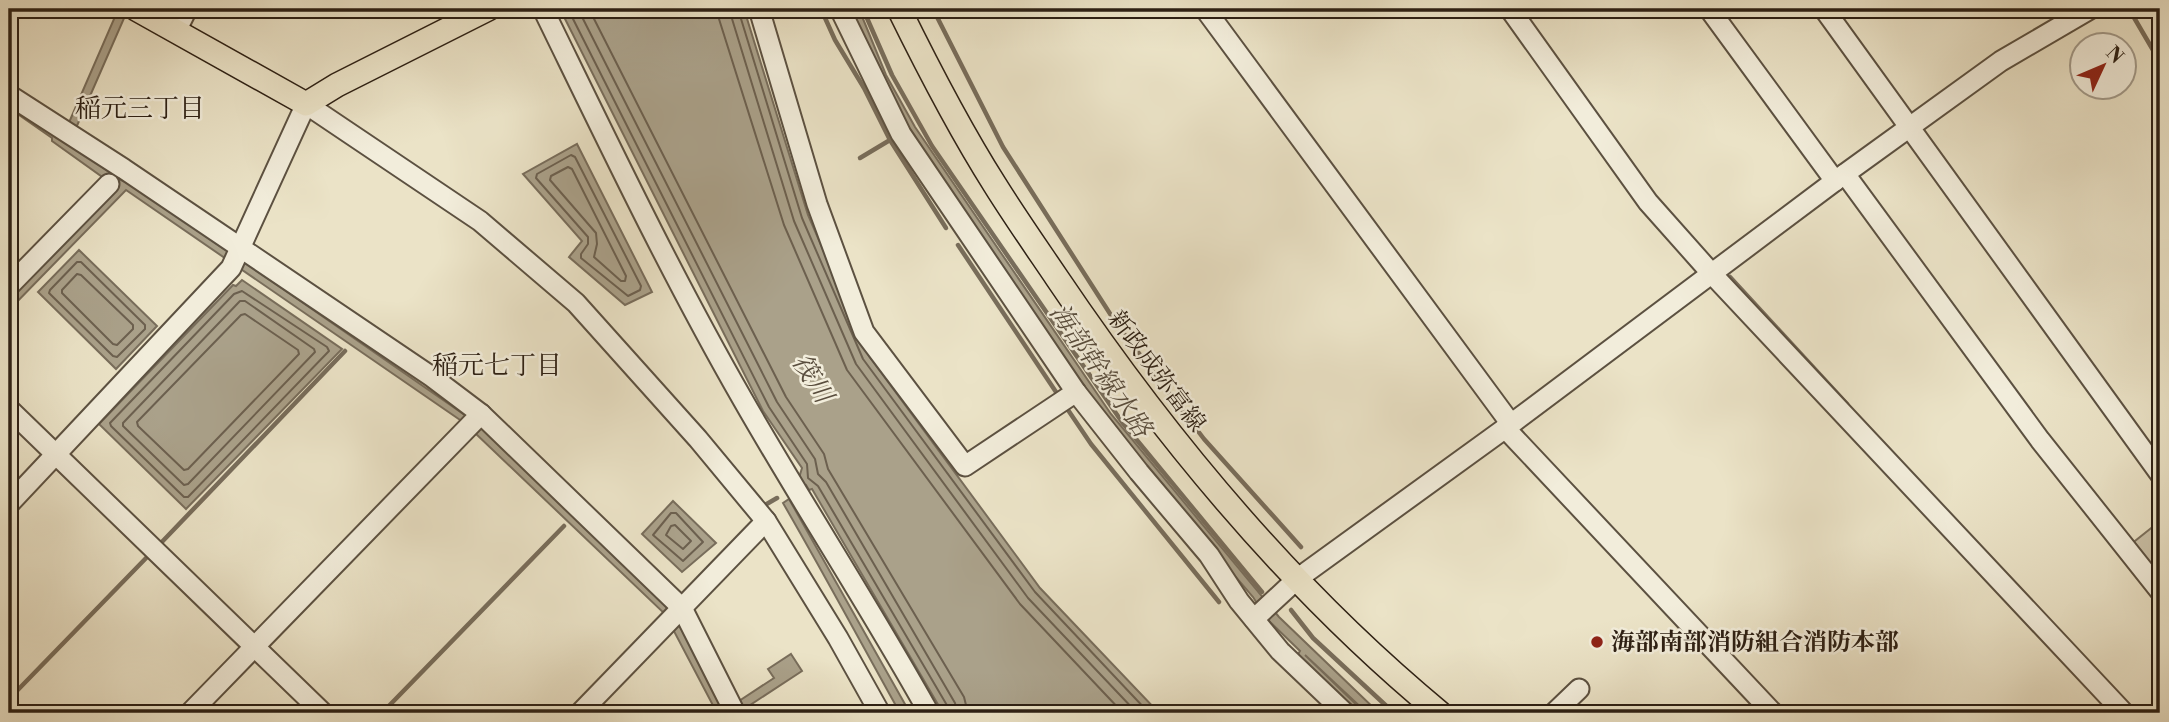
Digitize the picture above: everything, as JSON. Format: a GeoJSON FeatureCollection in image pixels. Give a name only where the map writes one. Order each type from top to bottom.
{"type":"FeatureCollection","features":[{"type":"Feature","properties":{"kind":"main road"},"geometry":{"type":"LineString","coordinates":[[136,9],[306,104],[337,85],[488,9]]}},
{"type":"Feature","properties":{"kind":"main road","name":"新政成弥富線"},"geometry":{"type":"LineString","coordinates":[[900,9],[994,184],[1093,331],[1156,415],[1235,512],[1297,579],[1396,677],[1440,713]]}},
{"type":"Feature","properties":{"kind":"street"},"geometry":{"type":"LineString","coordinates":[[176,31],[187,9]]}},
{"type":"Feature","properties":{"kind":"street"},"geometry":{"type":"LineString","coordinates":[[543,9],[624,176],[712,345],[929,713]]}},
{"type":"Feature","properties":{"kind":"street"},"geometry":{"type":"LineString","coordinates":[[759,9],[817,204],[864,332],[965,466],[1076,392]]}},
{"type":"Feature","properties":{"kind":"street"},"geometry":{"type":"LineString","coordinates":[[840,9],[901,134],[1076,392],[1209,555],[1239,601],[1261,612],[1280,652],[1345,713]]}},
{"type":"Feature","properties":{"kind":"street"},"geometry":{"type":"LineString","coordinates":[[1205,9],[1508,426],[1773,713]]}},
{"type":"Feature","properties":{"kind":"street"},"geometry":{"type":"LineString","coordinates":[[1510,9],[1648,202],[1712,274],[2124,713]]}},
{"type":"Feature","properties":{"kind":"street"},"geometry":{"type":"LineString","coordinates":[[1709,9],[2040,440],[2160,591]]}},
{"type":"Feature","properties":{"kind":"street"},"geometry":{"type":"LineString","coordinates":[[1824,9],[2160,474]]}},
{"type":"Feature","properties":{"kind":"street"},"geometry":{"type":"LineString","coordinates":[[1261,612],[1297,579],[1508,426],[1840,178],[2001,61],[2090,9]]}},
{"type":"Feature","properties":{"kind":"street"},"geometry":{"type":"LineString","coordinates":[[10,97],[60,126],[237,256],[432,377],[676,614],[735,713]]}},
{"type":"Feature","properties":{"kind":"street"},"geometry":{"type":"LineString","coordinates":[[9,503],[237,256],[306,104],[480,221],[566,294],[698,439],[766,521],[838,638],[880,713]]}},
{"type":"Feature","properties":{"kind":"street"},"geometry":{"type":"LineString","coordinates":[[9,286],[109,184]]}},
{"type":"Feature","properties":{"kind":"street"},"geometry":{"type":"LineString","coordinates":[[9,409],[323,713]]}},
{"type":"Feature","properties":{"kind":"street"},"geometry":{"type":"LineString","coordinates":[[190,713],[475,420]]}},
{"type":"Feature","properties":{"kind":"street"},"geometry":{"type":"LineString","coordinates":[[580,713],[766,521]]}},
{"type":"Feature","properties":{"kind":"street"},"geometry":{"type":"LineString","coordinates":[[1554,713],[1579,689]]}},
{"type":"Feature","properties":{"kind":"shaded area"},"geometry":{"type":"Polygon","coordinates":[[[2160,521],[2160,583],[2130,545],[2160,521]]]}},
{"type":"Feature","properties":{"kind":"water","name":"筏川"},"geometry":{"type":"Polygon","coordinates":[[[560,9],[744,9],[808,215],[869,356],[1040,588],[1159,713],[943,713],[812,489],[803,486],[799,478],[802,468],[763,411],[560,9]]]}},
{"type":"Feature","properties":{"kind":"water"},"geometry":{"type":"Polygon","coordinates":[[[849,9],[859,9],[886,75],[915,127],[1111,414],[1279,617],[1379,713],[1367,713],[1305,655],[1365,713],[1358,713],[1297,656],[1300,651],[1267,619],[1253,597],[1116,437],[907,131],[849,9]]]}},
{"type":"Feature","properties":{"kind":"water"},"geometry":{"type":"Polygon","coordinates":[[[117,12],[125,16],[69,144],[224,249],[239,254],[250,266],[482,427],[672,608],[727,713],[717,713],[665,614],[463,422],[126,190],[9,310],[9,293],[105,179],[52,141],[52,138],[19,115],[9,112],[9,105],[64,134],[117,12]]]}},
{"type":"Feature","properties":{"kind":"water"},"geometry":{"type":"Polygon","coordinates":[[[577,144],[652,292],[625,305],[569,257],[582,241],[523,174],[577,144]]]}},
{"type":"Feature","properties":{"kind":"water"},"geometry":{"type":"Polygon","coordinates":[[[79,250],[157,326],[116,369],[38,292],[79,250]]]}},
{"type":"Feature","properties":{"kind":"water"},"geometry":{"type":"Polygon","coordinates":[[[242,280],[342,349],[186,509],[99,424],[233,285],[236,286],[242,280]]]}},
{"type":"Feature","properties":{"kind":"water"},"geometry":{"type":"Polygon","coordinates":[[[789,499],[910,713],[900,713],[783,503],[789,499]]]}},
{"type":"Feature","properties":{"kind":"water"},"geometry":{"type":"Polygon","coordinates":[[[673,501],[716,543],[682,572],[642,534],[673,501]]]}},
{"type":"Feature","properties":{"kind":"water"},"geometry":{"type":"Polygon","coordinates":[[[791,654],[802,671],[744,709],[739,701],[774,678],[768,669],[791,654]]]}},
{"type":"Feature","properties":{"kind":"waterway"},"geometry":{"type":"LineString","coordinates":[[821,9],[890,140],[946,228]]}},
{"type":"Feature","properties":{"kind":"waterway","name":"海部幹線水路"},"geometry":{"type":"LineString","coordinates":[[863,9],[892,75],[932,146],[1122,422],[1262,592]]}},
{"type":"Feature","properties":{"kind":"waterway"},"geometry":{"type":"LineString","coordinates":[[933,9],[1003,147],[1116,323],[1204,439],[1301,547]]}},
{"type":"Feature","properties":{"kind":"waterway"},"geometry":{"type":"LineString","coordinates":[[2129,9],[2160,62]]}},
{"type":"Feature","properties":{"kind":"waterway"},"geometry":{"type":"LineString","coordinates":[[860,158],[890,140]]}},
{"type":"Feature","properties":{"kind":"waterway"},"geometry":{"type":"LineString","coordinates":[[958,245],[1056,392]]}},
{"type":"Feature","properties":{"kind":"waterway"},"geometry":{"type":"LineString","coordinates":[[1730,277],[1847,404]]}},
{"type":"Feature","properties":{"kind":"waterway"},"geometry":{"type":"LineString","coordinates":[[159,545],[345,351]]}},
{"type":"Feature","properties":{"kind":"waterway"},"geometry":{"type":"LineString","coordinates":[[1066,407],[1091,444],[1219,602]]}},
{"type":"Feature","properties":{"kind":"waterway"},"geometry":{"type":"LineString","coordinates":[[765,505],[777,498]]}},
{"type":"Feature","properties":{"kind":"waterway"},"geometry":{"type":"LineString","coordinates":[[382,713],[564,526]]}},
{"type":"Feature","properties":{"kind":"waterway"},"geometry":{"type":"LineString","coordinates":[[9,699],[149,555]]}},
{"type":"Feature","properties":{"kind":"waterway"},"geometry":{"type":"LineString","coordinates":[[1291,610],[1313,638],[1394,713]]}},
{"type":"Feature","properties":{"kind":"place","name":"海部南部消防組合消防本部"},"geometry":{"type":"Point","coordinates":[1597,642]}},
{"type":"Feature","properties":{"kind":"district","name":"稲元三丁目"},"geometry":{"type":"Point","coordinates":[140,108]}},
{"type":"Feature","properties":{"kind":"district","name":"稲元七丁目"},"geometry":{"type":"Point","coordinates":[497,365]}}]}
